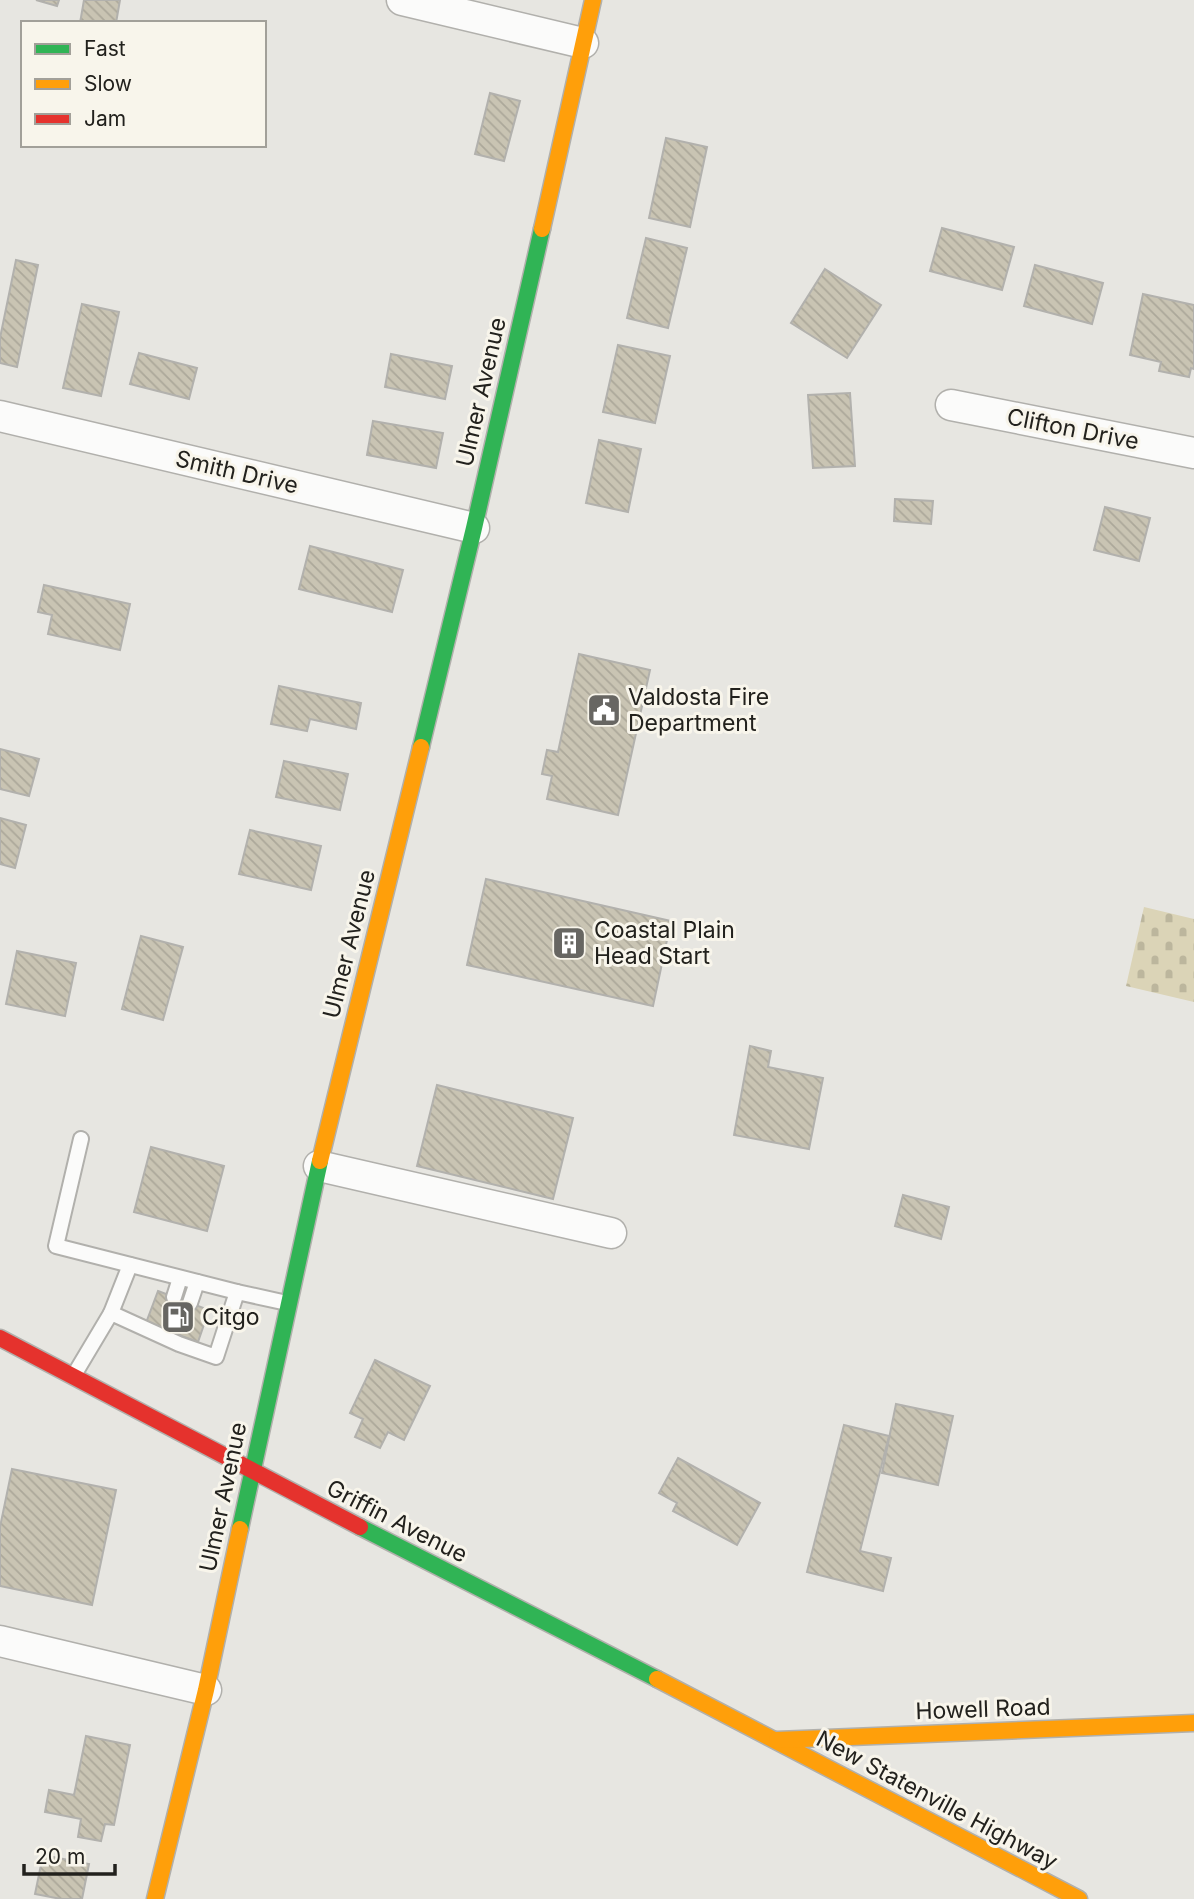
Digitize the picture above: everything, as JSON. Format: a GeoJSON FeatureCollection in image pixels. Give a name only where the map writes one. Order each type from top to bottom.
{"type":"FeatureCollection","features":[{"type":"Feature","properties":{"kind":"main road","name":"Ulmer Avenue"},"geometry":{"type":"LineString","coordinates":[[155,1899],[206,1690],[319,1166],[474,528],[593,0]]}},
{"type":"Feature","properties":{"kind":"main road","name":"Griffin Avenue"},"geometry":{"type":"LineString","coordinates":[[0,1338],[252,1472],[775,1740]]}},
{"type":"Feature","properties":{"kind":"main road","name":"Howell Road"},"geometry":{"type":"LineString","coordinates":[[775,1740],[1194,1723]]}},
{"type":"Feature","properties":{"kind":"main road","name":"New Statenville Highway"},"geometry":{"type":"LineString","coordinates":[[775,1740],[1079,1899]]}},
{"type":"Feature","properties":{"kind":"street"},"geometry":{"type":"LineString","coordinates":[[402,0],[583,43]]}},
{"type":"Feature","properties":{"kind":"street","name":"Clifton Drive"},"geometry":{"type":"LineString","coordinates":[[951,405],[1194,453]]}},
{"type":"Feature","properties":{"kind":"street","name":"Smith Drive"},"geometry":{"type":"LineString","coordinates":[[0,416],[474,528]]}},
{"type":"Feature","properties":{"kind":"street"},"geometry":{"type":"LineString","coordinates":[[319,1166],[611,1233]]}},
{"type":"Feature","properties":{"kind":"street"},"geometry":{"type":"LineString","coordinates":[[0,1641],[206,1690]]}},
{"type":"Feature","properties":{"kind":"lane"},"geometry":{"type":"LineString","coordinates":[[81,1139],[56,1246],[289,1303]]}},
{"type":"Feature","properties":{"kind":"lane"},"geometry":{"type":"LineString","coordinates":[[74,1376],[111,1313],[130,1265]]}},
{"type":"Feature","properties":{"kind":"lane"},"geometry":{"type":"LineString","coordinates":[[174,1297],[180,1278]]}},
{"type":"Feature","properties":{"kind":"lane"},"geometry":{"type":"LineString","coordinates":[[190,1303],[197,1282]]}},
{"type":"Feature","properties":{"kind":"lane"},"geometry":{"type":"LineString","coordinates":[[111,1313],[216,1357],[237,1292]]}},
{"type":"Feature","properties":{"kind":"green space"},"geometry":{"type":"Polygon","coordinates":[[[1144,907],[1194,919],[1194,1002],[1126,986],[1144,907]]]}},
{"type":"Feature","properties":{"kind":"building"},"geometry":{"type":"Polygon","coordinates":[[[36,0],[59,0],[57,6],[36,0]]]}},
{"type":"Feature","properties":{"kind":"building"},"geometry":{"type":"Polygon","coordinates":[[[84,0],[120,0],[116,21],[80,21],[84,0]]]}},
{"type":"Feature","properties":{"kind":"building"},"geometry":{"type":"Polygon","coordinates":[[[490,93],[520,101],[504,161],[475,154],[490,93]]]}},
{"type":"Feature","properties":{"kind":"building"},"geometry":{"type":"Polygon","coordinates":[[[666,138],[707,147],[690,227],[649,218],[666,138]]]}},
{"type":"Feature","properties":{"kind":"building"},"geometry":{"type":"Polygon","coordinates":[[[942,228],[1014,247],[1002,290],[930,271],[942,228]]]}},
{"type":"Feature","properties":{"kind":"building"},"geometry":{"type":"Polygon","coordinates":[[[646,238],[687,248],[668,328],[627,318],[646,238]]]}},
{"type":"Feature","properties":{"kind":"building"},"geometry":{"type":"Polygon","coordinates":[[[16,260],[38,265],[17,367],[0,363],[0,338],[16,260]]]}},
{"type":"Feature","properties":{"kind":"building"},"geometry":{"type":"Polygon","coordinates":[[[1035,265],[1103,283],[1092,324],[1024,306],[1035,265]]]}},
{"type":"Feature","properties":{"kind":"building"},"geometry":{"type":"Polygon","coordinates":[[[825,269],[881,305],[847,358],[791,323],[825,269]]]}},
{"type":"Feature","properties":{"kind":"building"},"geometry":{"type":"Polygon","coordinates":[[[1143,294],[1194,305],[1194,369],[1191,368],[1189,377],[1159,371],[1161,362],[1130,355],[1143,294]]]}},
{"type":"Feature","properties":{"kind":"building"},"geometry":{"type":"Polygon","coordinates":[[[82,304],[119,312],[101,396],[63,388],[82,304]]]}},
{"type":"Feature","properties":{"kind":"building"},"geometry":{"type":"Polygon","coordinates":[[[618,345],[670,356],[655,423],[603,412],[618,345]]]}},
{"type":"Feature","properties":{"kind":"building"},"geometry":{"type":"Polygon","coordinates":[[[139,353],[197,368],[189,399],[130,384],[139,353]]]}},
{"type":"Feature","properties":{"kind":"building"},"geometry":{"type":"Polygon","coordinates":[[[391,354],[452,366],[445,399],[385,387],[391,354]]]}},
{"type":"Feature","properties":{"kind":"building"},"geometry":{"type":"Polygon","coordinates":[[[850,393],[855,466],[813,468],[808,395],[850,393]]]}},
{"type":"Feature","properties":{"kind":"building"},"geometry":{"type":"Polygon","coordinates":[[[373,421],[443,433],[436,468],[367,455],[373,421]]]}},
{"type":"Feature","properties":{"kind":"building"},"geometry":{"type":"Polygon","coordinates":[[[599,440],[641,449],[628,512],[586,503],[599,440]]]}},
{"type":"Feature","properties":{"kind":"building"},"geometry":{"type":"Polygon","coordinates":[[[895,499],[933,501],[931,524],[894,521],[895,499]]]}},
{"type":"Feature","properties":{"kind":"building"},"geometry":{"type":"Polygon","coordinates":[[[1105,507],[1150,518],[1139,561],[1094,550],[1105,507]]]}},
{"type":"Feature","properties":{"kind":"building"},"geometry":{"type":"Polygon","coordinates":[[[310,546],[403,570],[392,612],[299,589],[310,546]]]}},
{"type":"Feature","properties":{"kind":"building"},"geometry":{"type":"Polygon","coordinates":[[[44,585],[130,604],[120,650],[48,634],[52,615],[38,612],[44,585]]]}},
{"type":"Feature","properties":{"kind":"building","name":"Valdosta Fire Department"},"geometry":{"type":"Polygon","coordinates":[[[579,654],[650,670],[618,815],[547,799],[552,776],[542,774],[547,750],[558,752],[579,654]]]}},
{"type":"Feature","properties":{"kind":"building"},"geometry":{"type":"Polygon","coordinates":[[[279,686],[361,703],[356,729],[310,719],[307,731],[271,724],[279,686]]]}},
{"type":"Feature","properties":{"kind":"building"},"geometry":{"type":"Polygon","coordinates":[[[0,749],[39,759],[29,796],[0,789],[0,749]]]}},
{"type":"Feature","properties":{"kind":"building"},"geometry":{"type":"Polygon","coordinates":[[[284,761],[348,774],[340,810],[276,797],[284,761]]]}},
{"type":"Feature","properties":{"kind":"building"},"geometry":{"type":"Polygon","coordinates":[[[0,818],[26,825],[15,868],[0,864],[0,818]]]}},
{"type":"Feature","properties":{"kind":"building"},"geometry":{"type":"Polygon","coordinates":[[[250,830],[321,846],[311,890],[239,874],[250,830]]]}},
{"type":"Feature","properties":{"kind":"building","name":"Coastal Plain Head Start"},"geometry":{"type":"Polygon","coordinates":[[[486,879],[671,921],[653,1006],[467,965],[486,879]]]}},
{"type":"Feature","properties":{"kind":"building"},"geometry":{"type":"Polygon","coordinates":[[[141,936],[183,947],[163,1020],[122,1009],[141,936]]]}},
{"type":"Feature","properties":{"kind":"building"},"geometry":{"type":"Polygon","coordinates":[[[17,951],[76,963],[65,1016],[6,1004],[17,951]]]}},
{"type":"Feature","properties":{"kind":"building"},"geometry":{"type":"Polygon","coordinates":[[[750,1046],[771,1051],[768,1067],[823,1078],[809,1149],[734,1135],[750,1046]]]}},
{"type":"Feature","properties":{"kind":"building"},"geometry":{"type":"Polygon","coordinates":[[[437,1085],[573,1118],[553,1199],[417,1166],[437,1085]]]}},
{"type":"Feature","properties":{"kind":"building"},"geometry":{"type":"Polygon","coordinates":[[[151,1147],[224,1166],[207,1231],[134,1212],[151,1147]]]}},
{"type":"Feature","properties":{"kind":"building"},"geometry":{"type":"Polygon","coordinates":[[[903,1195],[949,1207],[941,1239],[895,1226],[903,1195]]]}},
{"type":"Feature","properties":{"kind":"building","name":"Citgo"},"geometry":{"type":"Polygon","coordinates":[[[158,1291],[209,1310],[198,1342],[146,1323],[158,1291]]]}},
{"type":"Feature","properties":{"kind":"building"},"geometry":{"type":"Polygon","coordinates":[[[375,1360],[430,1386],[404,1440],[388,1432],[380,1448],[355,1437],[363,1419],[350,1413],[375,1360]]]}},
{"type":"Feature","properties":{"kind":"building"},"geometry":{"type":"Polygon","coordinates":[[[896,1404],[953,1416],[938,1485],[882,1473],[896,1404]]]}},
{"type":"Feature","properties":{"kind":"building"},"geometry":{"type":"Polygon","coordinates":[[[844,1425],[889,1436],[860,1551],[891,1558],[883,1591],[807,1572],[844,1425]]]}},
{"type":"Feature","properties":{"kind":"building"},"geometry":{"type":"Polygon","coordinates":[[[678,1458],[760,1503],[737,1545],[673,1511],[677,1503],[659,1493],[678,1458]]]}},
{"type":"Feature","properties":{"kind":"building"},"geometry":{"type":"Polygon","coordinates":[[[12,1469],[116,1490],[92,1605],[0,1586],[0,1527],[12,1469]]]}},
{"type":"Feature","properties":{"kind":"building"},"geometry":{"type":"Polygon","coordinates":[[[86,1736],[130,1745],[114,1825],[105,1824],[101,1841],[78,1837],[81,1819],[45,1812],[49,1790],[74,1795],[86,1736]]]}},
{"type":"Feature","properties":{"kind":"building"},"geometry":{"type":"Polygon","coordinates":[[[43,1855],[89,1864],[82,1899],[61,1899],[35,1894],[43,1855]]]}},
{"type":"Feature","properties":{"kind":"traffic: fast"},"geometry":{"type":"LineString","coordinates":[[421,747],[542,229]]}},
{"type":"Feature","properties":{"kind":"traffic: fast"},"geometry":{"type":"LineString","coordinates":[[240,1529],[320,1161]]}},
{"type":"Feature","properties":{"kind":"traffic: fast"},"geometry":{"type":"LineString","coordinates":[[360,1527],[657,1679]]}},
{"type":"Feature","properties":{"kind":"traffic: slow"},"geometry":{"type":"LineString","coordinates":[[542,229],[593,0]]}},
{"type":"Feature","properties":{"kind":"traffic: slow"},"geometry":{"type":"LineString","coordinates":[[320,1161],[421,747]]}},
{"type":"Feature","properties":{"kind":"traffic: slow"},"geometry":{"type":"LineString","coordinates":[[155,1899],[206,1690],[240,1529]]}},
{"type":"Feature","properties":{"kind":"traffic: slow"},"geometry":{"type":"LineString","coordinates":[[657,1679],[1079,1899]]}},
{"type":"Feature","properties":{"kind":"traffic: slow"},"geometry":{"type":"LineString","coordinates":[[777,1740],[1194,1723]]}},
{"type":"Feature","properties":{"kind":"traffic: jam"},"geometry":{"type":"LineString","coordinates":[[0,1338],[360,1527]]}},
{"type":"Feature","properties":{"kind":"place","name":"Valdosta Fire Department"},"geometry":{"type":"Point","coordinates":[604,710]}},
{"type":"Feature","properties":{"kind":"place","name":"Coastal Plain Head Start"},"geometry":{"type":"Point","coordinates":[569,943]}},
{"type":"Feature","properties":{"kind":"place","name":"Citgo"},"geometry":{"type":"Point","coordinates":[178,1317]}}]}
